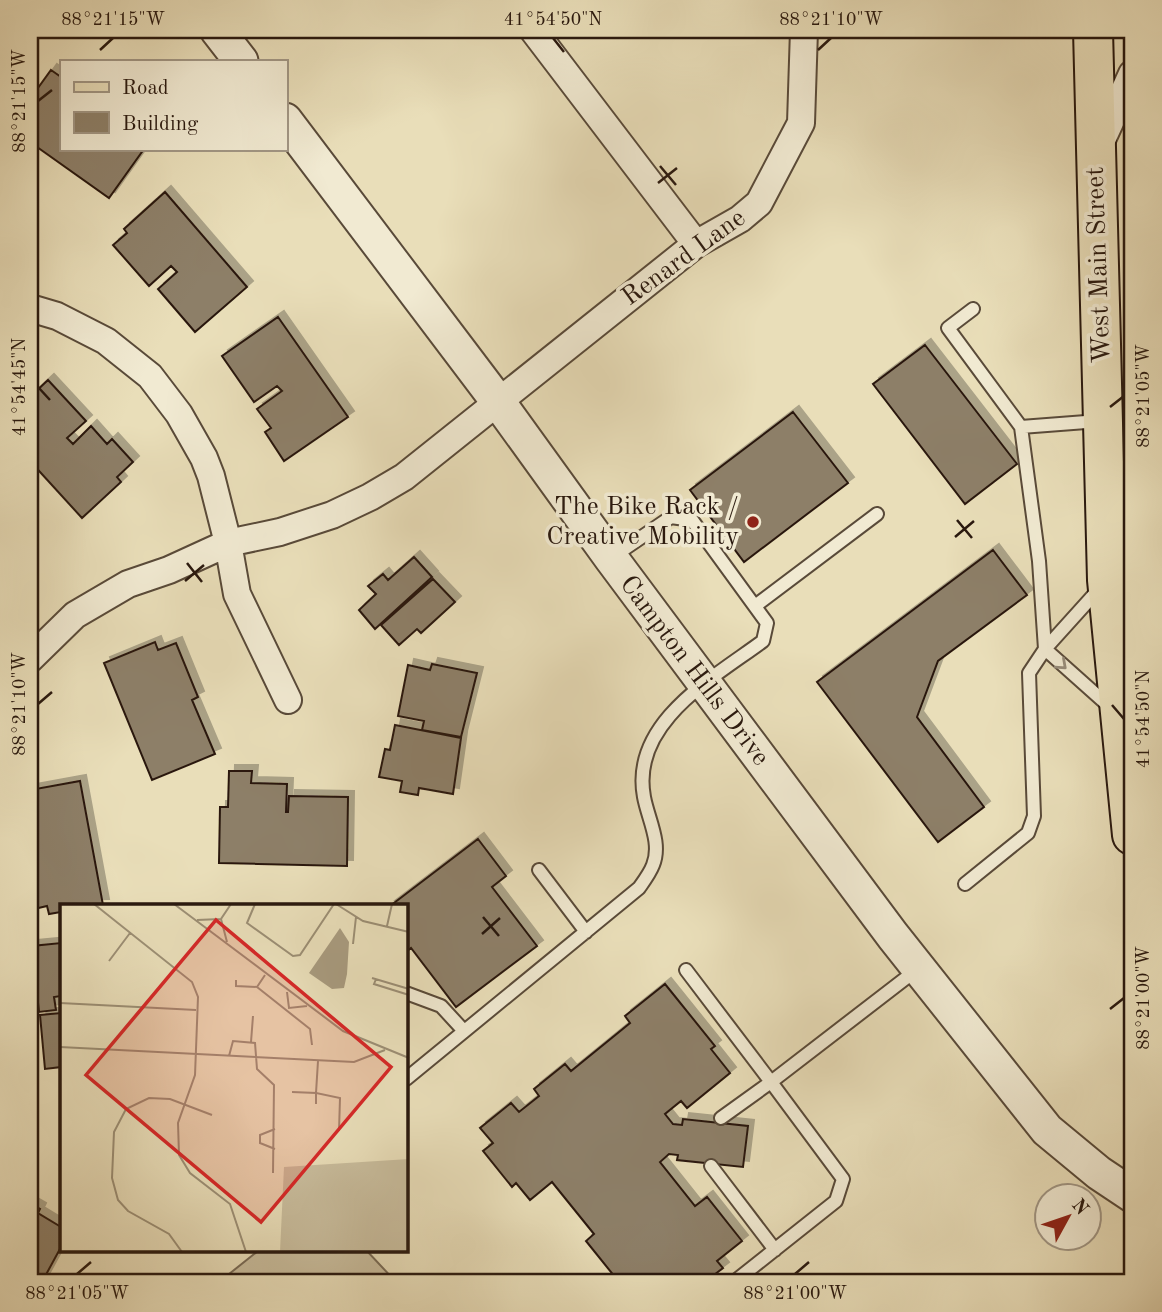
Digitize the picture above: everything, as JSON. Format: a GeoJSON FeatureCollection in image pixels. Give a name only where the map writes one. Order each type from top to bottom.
{"type":"FeatureCollection","features":[{"type":"Feature","properties":{"kind":"main road","name":"West Main Street"},"geometry":{"type":"LineString","coordinates":[[1093,30],[1107,580],[1132,835]]}},
{"type":"Feature","properties":{"kind":"street"},"geometry":{"type":"LineString","coordinates":[[217,30],[240,60]]}},
{"type":"Feature","properties":{"kind":"street"},"geometry":{"type":"LineString","coordinates":[[533,30],[696,244]]}},
{"type":"Feature","properties":{"kind":"street","name":"Renard Lane"},"geometry":{"type":"LineString","coordinates":[[30,659],[75,615],[128,584],[169,570],[228,543],[280,532],[332,516],[404,477],[696,244],[740,219],[759,203],[801,123],[804,30]]}},
{"type":"Feature","properties":{"kind":"street"},"geometry":{"type":"LineString","coordinates":[[1096,152],[1132,74]]}},
{"type":"Feature","properties":{"kind":"street","name":"Campton Hills Drive"},"geometry":{"type":"LineString","coordinates":[[287,123],[499,402],[817,836],[919,968],[1047,1130],[1132,1195]]}},
{"type":"Feature","properties":{"kind":"street"},"geometry":{"type":"LineString","coordinates":[[30,308],[57,316],[106,341],[158,386],[179,414],[204,458],[228,543],[237,594],[288,700]]}},
{"type":"Feature","properties":{"kind":"lane"},"geometry":{"type":"LineString","coordinates":[[974,309],[948,328],[1021,427],[1039,561],[1045,649],[1121,717]]}},
{"type":"Feature","properties":{"kind":"lane"},"geometry":{"type":"LineString","coordinates":[[1021,427],[1103,420]]}},
{"type":"Feature","properties":{"kind":"lane"},"geometry":{"type":"LineString","coordinates":[[755,606],[877,514]]}},
{"type":"Feature","properties":{"kind":"lane"},"geometry":{"type":"LineString","coordinates":[[408,1077],[639,888],[654,864],[656,844],[643,795],[642,768],[658,730],[673,710],[763,641],[767,623],[692,520],[671,517],[611,558]]}},
{"type":"Feature","properties":{"kind":"lane"},"geometry":{"type":"LineString","coordinates":[[965,884],[1028,833],[1034,816],[1029,673],[1045,649],[1107,580]]}},
{"type":"Feature","properties":{"kind":"lane"},"geometry":{"type":"LineString","coordinates":[[539,870],[586,932]]}},
{"type":"Feature","properties":{"kind":"lane"},"geometry":{"type":"LineString","coordinates":[[721,1118],[919,968]]}},
{"type":"Feature","properties":{"kind":"lane"},"geometry":{"type":"LineString","coordinates":[[685,970],[843,1179],[836,1201],[734,1282]]}},
{"type":"Feature","properties":{"kind":"lane"},"geometry":{"type":"LineString","coordinates":[[408,994],[442,1006],[464,1031]]}},
{"type":"Feature","properties":{"kind":"lane"},"geometry":{"type":"LineString","coordinates":[[711,1166],[775,1250]]}},
{"type":"Feature","properties":{"kind":"shaded area"},"geometry":{"type":"Polygon","coordinates":[[[257,1252],[368,1252],[396,1282],[219,1282],[257,1252]]]}},
{"type":"Feature","properties":{"kind":"building"},"geometry":{"type":"Polygon","coordinates":[[[51,70],[60,76],[60,150],[143,150],[109,198],[30,142],[30,99],[51,70]]]}},
{"type":"Feature","properties":{"kind":"building"},"geometry":{"type":"Polygon","coordinates":[[[165,192],[247,287],[195,332],[158,289],[177,272],[171,266],[149,286],[113,245],[127,233],[124,229],[165,192]]]}},
{"type":"Feature","properties":{"kind":"building"},"geometry":{"type":"Polygon","coordinates":[[[278,317],[348,417],[284,461],[265,432],[271,428],[257,409],[282,391],[277,386],[254,402],[222,356],[278,317]]]}},
{"type":"Feature","properties":{"kind":"building"},"geometry":{"type":"Polygon","coordinates":[[[925,345],[1017,464],[965,504],[873,384],[925,345]]]}},
{"type":"Feature","properties":{"kind":"building"},"geometry":{"type":"Polygon","coordinates":[[[48,380],[86,421],[67,438],[73,444],[91,426],[107,444],[112,439],[133,462],[117,477],[121,482],[82,518],[30,461],[30,397],[48,380]]]}},
{"type":"Feature","properties":{"kind":"building"},"geometry":{"type":"Polygon","coordinates":[[[793,412],[848,483],[744,562],[690,490],[793,412]]]}},
{"type":"Feature","properties":{"kind":"building"},"geometry":{"type":"Polygon","coordinates":[[[993,550],[1027,595],[938,661],[917,717],[984,807],[938,842],[817,682],[993,550]]]}},
{"type":"Feature","properties":{"kind":"building"},"geometry":{"type":"Polygon","coordinates":[[[414,557],[432,577],[375,629],[359,610],[376,594],[368,586],[383,574],[388,580],[414,557]]]}},
{"type":"Feature","properties":{"kind":"building"},"geometry":{"type":"Polygon","coordinates":[[[433,579],[455,602],[421,633],[417,629],[399,645],[381,625],[433,579]]]}},
{"type":"Feature","properties":{"kind":"building"},"geometry":{"type":"Polygon","coordinates":[[[155,642],[158,650],[176,643],[198,697],[192,700],[215,754],[152,780],[104,663],[155,642]]]}},
{"type":"Feature","properties":{"kind":"building"},"geometry":{"type":"Polygon","coordinates":[[[432,664],[477,673],[461,737],[422,730],[424,721],[398,716],[408,665],[430,670],[432,664]]]}},
{"type":"Feature","properties":{"kind":"building"},"geometry":{"type":"Polygon","coordinates":[[[395,725],[461,738],[453,794],[419,788],[418,795],[400,792],[402,781],[379,777],[385,749],[390,750],[395,725]]]}},
{"type":"Feature","properties":{"kind":"building"},"geometry":{"type":"Polygon","coordinates":[[[229,771],[252,771],[251,783],[287,784],[286,812],[289,796],[348,797],[347,866],[219,863],[220,807],[228,807],[229,771]]]}},
{"type":"Feature","properties":{"kind":"building"},"geometry":{"type":"Polygon","coordinates":[[[80,781],[103,904],[60,904],[60,912],[49,914],[47,906],[30,910],[30,790],[80,781]]]}},
{"type":"Feature","properties":{"kind":"building"},"geometry":{"type":"Polygon","coordinates":[[[478,839],[506,876],[492,887],[537,946],[456,1007],[411,948],[408,950],[408,904],[393,904],[478,839]]]}},
{"type":"Feature","properties":{"kind":"building"},"geometry":{"type":"Polygon","coordinates":[[[60,943],[60,996],[54,997],[56,1010],[39,1012],[32,946],[60,943]]]}},
{"type":"Feature","properties":{"kind":"building"},"geometry":{"type":"Polygon","coordinates":[[[665,984],[715,1046],[711,1049],[730,1073],[687,1108],[681,1101],[665,1114],[673,1124],[682,1125],[683,1119],[748,1126],[743,1167],[677,1160],[678,1155],[669,1154],[660,1162],[695,1206],[707,1197],[742,1241],[717,1261],[723,1268],[705,1282],[619,1282],[586,1241],[594,1234],[552,1182],[530,1200],[516,1183],[512,1187],[483,1151],[493,1143],[480,1128],[511,1103],[519,1112],[539,1096],[534,1089],[565,1064],[571,1071],[630,1023],[625,1016],[665,984]]]}},
{"type":"Feature","properties":{"kind":"building"},"geometry":{"type":"Polygon","coordinates":[[[60,1013],[60,1067],[45,1069],[40,1015],[60,1013]]]}},
{"type":"Feature","properties":{"kind":"building"},"geometry":{"type":"Polygon","coordinates":[[[30,1203],[40,1209],[38,1213],[60,1226],[60,1249],[42,1282],[30,1282],[30,1203]]]}},
{"type":"Feature","properties":{"kind":"place","name":"The Bike Rack / Creative Mobility"},"geometry":{"type":"Point","coordinates":[753,522]}}]}
